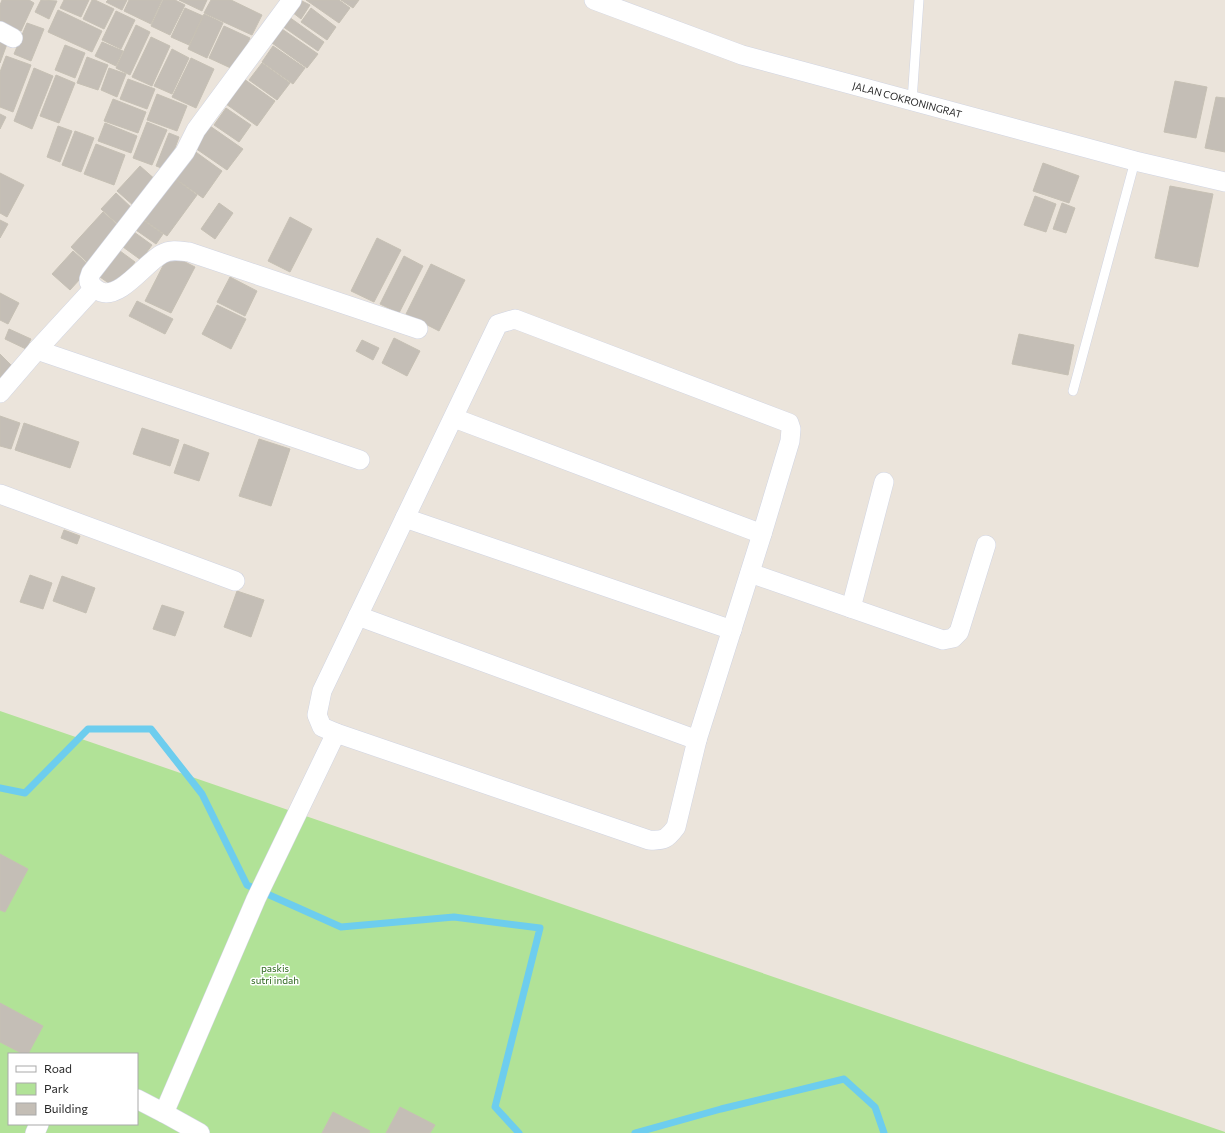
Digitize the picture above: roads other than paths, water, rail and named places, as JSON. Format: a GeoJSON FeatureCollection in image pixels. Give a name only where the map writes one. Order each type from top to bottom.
{"type":"FeatureCollection","features":[{"type":"Feature","properties":{"kind":"street"},"geometry":{"type":"LineString","coordinates":[[292,0],[196,130],[185,152],[91,273],[89,282],[94,288],[101,292],[107,293],[123,286],[162,254],[175,250],[189,252],[418,329]]}},
{"type":"Feature","properties":{"kind":"street","name":"JALAN COKRONINGRAT"},"geometry":{"type":"LineString","coordinates":[[594,0],[742,54],[1135,161],[1225,182]]}},
{"type":"Feature","properties":{"kind":"street"},"geometry":{"type":"LineString","coordinates":[[0,392],[94,288]]}},
{"type":"Feature","properties":{"kind":"street"},"geometry":{"type":"LineString","coordinates":[[515,320],[789,423],[791,429],[790,442],[697,740],[676,827],[669,836],[661,840],[650,840],[322,727],[317,715],[322,691],[454,418],[498,324],[515,320]]}},
{"type":"Feature","properties":{"kind":"street"},"geometry":{"type":"LineString","coordinates":[[37,350],[360,460]]}},
{"type":"Feature","properties":{"kind":"street"},"geometry":{"type":"LineString","coordinates":[[454,418],[762,534]]}},
{"type":"Feature","properties":{"kind":"street"},"geometry":{"type":"LineString","coordinates":[[851,608],[884,482]]}},
{"type":"Feature","properties":{"kind":"street"},"geometry":{"type":"LineString","coordinates":[[0,494],[235,581]]}},
{"type":"Feature","properties":{"kind":"street"},"geometry":{"type":"LineString","coordinates":[[405,518],[732,630]]}},
{"type":"Feature","properties":{"kind":"street"},"geometry":{"type":"LineString","coordinates":[[750,573],[943,640],[953,638],[959,632],[986,545]]}},
{"type":"Feature","properties":{"kind":"street"},"geometry":{"type":"LineString","coordinates":[[358,616],[697,740]]}},
{"type":"Feature","properties":{"kind":"street"},"geometry":{"type":"LineString","coordinates":[[164,1113],[256,899],[336,733]]}},
{"type":"Feature","properties":{"kind":"street"},"geometry":{"type":"LineString","coordinates":[[138,1100],[200,1133]]}},
{"type":"Feature","properties":{"kind":"lane"},"geometry":{"type":"LineString","coordinates":[[912,101],[919,0]]}},
{"type":"Feature","properties":{"kind":"lane"},"geometry":{"type":"LineString","coordinates":[[1073,391],[1135,161]]}},
{"type":"Feature","properties":{"kind":"waterway"},"geometry":{"type":"LineString","coordinates":[[0,788],[25,793],[88,729],[151,729],[202,794],[247,885],[341,927],[454,917],[540,928],[495,1107],[519,1133]]}},
{"type":"Feature","properties":{"kind":"waterway"},"geometry":{"type":"LineString","coordinates":[[635,1133],[721,1109],[844,1079],[875,1107],[884,1133]]}},
{"type":"Feature","properties":{"kind":"park label","name":"paskis sutri indah"},"geometry":{"type":"Point","coordinates":[275,974]}}]}
